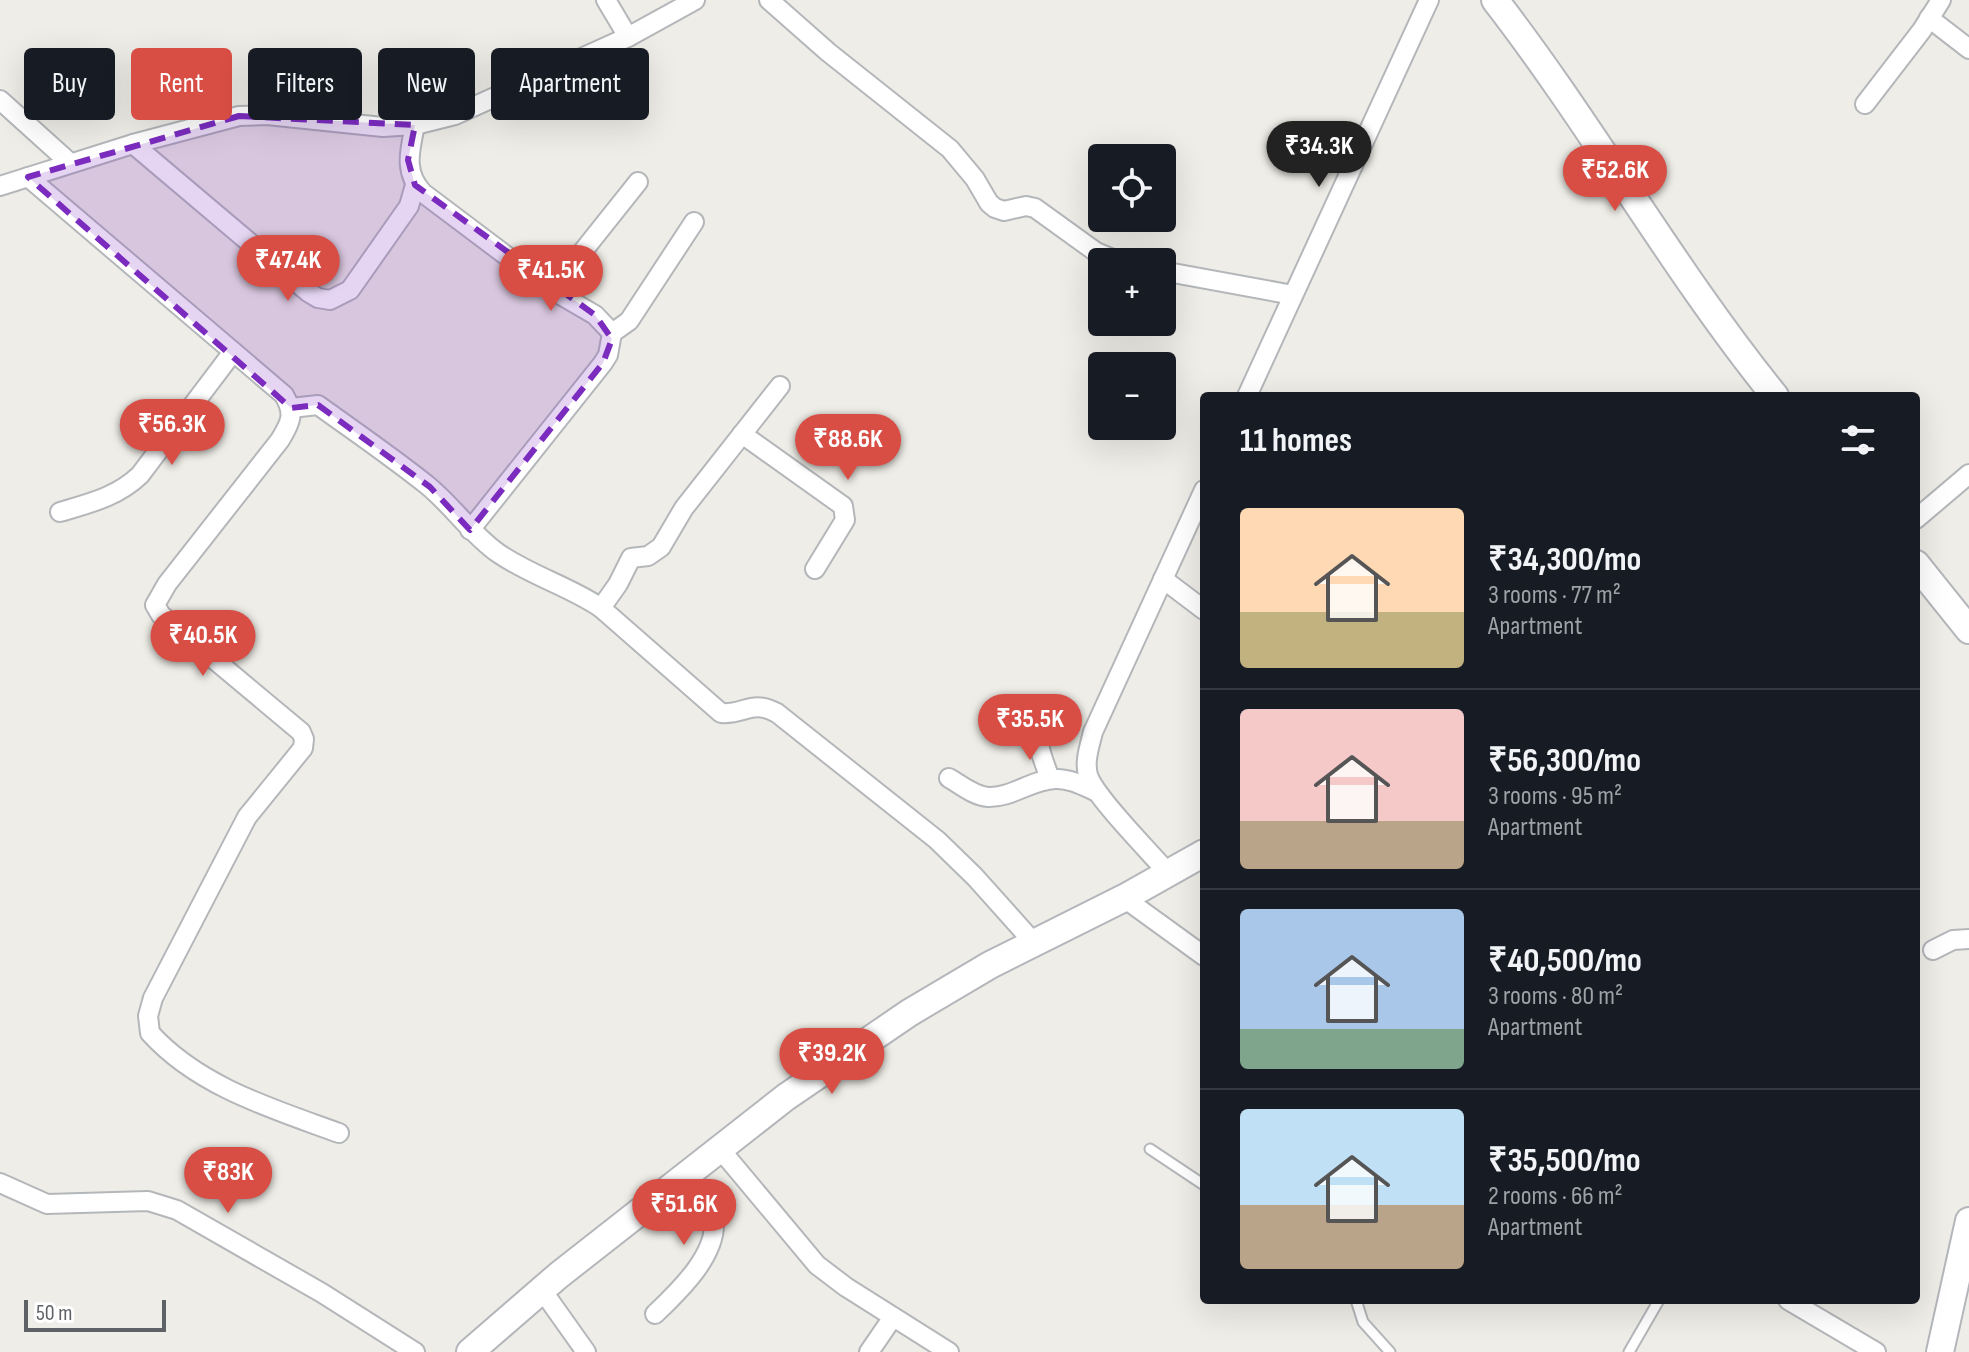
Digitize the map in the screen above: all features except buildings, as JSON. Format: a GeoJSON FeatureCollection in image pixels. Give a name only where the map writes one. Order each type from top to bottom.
{"type":"FeatureCollection","features":[{"type":"Feature","properties":{"kind":"street"},"geometry":{"type":"LineString","coordinates":[[606,0],[628,37]]}},
{"type":"Feature","properties":{"kind":"street"},"geometry":{"type":"LineString","coordinates":[[0,186],[133,144],[239,116],[267,115],[383,127],[415,125],[455,115],[628,37],[695,0]]}},
{"type":"Feature","properties":{"kind":"street"},"geometry":{"type":"LineString","coordinates":[[769,0],[828,52],[950,149],[995,208],[1004,211],[1026,206],[1035,208],[1090,248]]}},
{"type":"Feature","properties":{"kind":"street"},"geometry":{"type":"LineString","coordinates":[[1249,392],[1429,0]]}},
{"type":"Feature","properties":{"kind":"street"},"geometry":{"type":"LineString","coordinates":[[1495,0],[1571,103],[1678,262],[1772,392]]}},
{"type":"Feature","properties":{"kind":"street"},"geometry":{"type":"LineString","coordinates":[[1865,104],[1941,0]]}},
{"type":"Feature","properties":{"kind":"street"},"geometry":{"type":"LineString","coordinates":[[1929,18],[1969,49]]}},
{"type":"Feature","properties":{"kind":"street"},"geometry":{"type":"LineString","coordinates":[[0,100],[70,163]]}},
{"type":"Feature","properties":{"kind":"street"},"geometry":{"type":"LineString","coordinates":[[133,144],[308,292],[330,300],[350,290],[409,206],[415,185],[408,160],[415,125]]}},
{"type":"Feature","properties":{"kind":"street"},"geometry":{"type":"LineString","coordinates":[[28,177],[284,395],[291,408],[289,424],[280,440],[157,597],[155,605],[161,615],[301,732],[303,748],[247,817],[153,998],[148,1016],[150,1033],[164,1049],[185,1064],[259,1104],[339,1133]]}},
{"type":"Feature","properties":{"kind":"street"},"geometry":{"type":"LineString","coordinates":[[552,290],[638,182]]}},
{"type":"Feature","properties":{"kind":"street"},"geometry":{"type":"LineString","coordinates":[[415,185],[552,290],[595,315],[612,333],[611,346],[603,363],[470,530]]}},
{"type":"Feature","properties":{"kind":"street"},"geometry":{"type":"LineString","coordinates":[[612,333],[629,321],[694,222]]}},
{"type":"Feature","properties":{"kind":"street"},"geometry":{"type":"LineString","coordinates":[[1176,274],[1293,295]]}},
{"type":"Feature","properties":{"kind":"street"},"geometry":{"type":"LineString","coordinates":[[60,512],[124,490],[140,475],[233,352]]}},
{"type":"Feature","properties":{"kind":"street"},"geometry":{"type":"LineString","coordinates":[[601,608],[631,558],[648,556],[661,547],[684,508],[780,386]]}},
{"type":"Feature","properties":{"kind":"street"},"geometry":{"type":"LineString","coordinates":[[291,408],[318,405],[430,487],[470,530],[511,562],[584,596],[601,608],[721,713],[731,714],[755,705],[777,713],[937,840],[1034,943]]}},
{"type":"Feature","properties":{"kind":"street"},"geometry":{"type":"LineString","coordinates":[[742,434],[843,506],[845,520],[815,569]]}},
{"type":"Feature","properties":{"kind":"street"},"geometry":{"type":"LineString","coordinates":[[1920,516],[1969,474]]}},
{"type":"Feature","properties":{"kind":"street"},"geometry":{"type":"LineString","coordinates":[[1167,872],[1097,792],[1087,775],[1087,759],[1093,732],[1200,499]]}},
{"type":"Feature","properties":{"kind":"street"},"geometry":{"type":"LineString","coordinates":[[1920,569],[1969,630]]}},
{"type":"Feature","properties":{"kind":"street"},"geometry":{"type":"LineString","coordinates":[[1163,579],[1200,607]]}},
{"type":"Feature","properties":{"kind":"street"},"geometry":{"type":"LineString","coordinates":[[1048,710],[1038,735],[1038,746],[1050,779]]}},
{"type":"Feature","properties":{"kind":"street"},"geometry":{"type":"LineString","coordinates":[[949,778],[987,797],[1001,796],[1034,782],[1050,779],[1072,781],[1097,792]]}},
{"type":"Feature","properties":{"kind":"street"},"geometry":{"type":"LineString","coordinates":[[470,1352],[542,1290],[786,1097],[909,1013],[990,965],[1124,898],[1200,855]]}},
{"type":"Feature","properties":{"kind":"street"},"geometry":{"type":"LineString","coordinates":[[1124,898],[1200,953]]}},
{"type":"Feature","properties":{"kind":"street"},"geometry":{"type":"LineString","coordinates":[[1933,950],[1953,940],[1969,939]]}},
{"type":"Feature","properties":{"kind":"street"},"geometry":{"type":"LineString","coordinates":[[720,1149],[817,1265],[949,1352]]}},
{"type":"Feature","properties":{"kind":"street"},"geometry":{"type":"LineString","coordinates":[[655,1314],[683,1287],[711,1242],[713,1216],[709,1204],[687,1175]]}},
{"type":"Feature","properties":{"kind":"street"},"geometry":{"type":"LineString","coordinates":[[0,1183],[47,1204],[148,1201],[177,1210],[322,1293],[415,1352]]}},
{"type":"Feature","properties":{"kind":"street"},"geometry":{"type":"LineString","coordinates":[[1940,1352],[1968,1225]]}},
{"type":"Feature","properties":{"kind":"street"},"geometry":{"type":"LineString","coordinates":[[542,1290],[586,1352]]}},
{"type":"Feature","properties":{"kind":"street"},"geometry":{"type":"LineString","coordinates":[[1795,1304],[1876,1352]]}},
{"type":"Feature","properties":{"kind":"street"},"geometry":{"type":"LineString","coordinates":[[869,1352],[893,1317]]}},
{"type":"Feature","properties":{"kind":"lane"},"geometry":{"type":"LineString","coordinates":[[1150,1149],[1200,1182]]}},
{"type":"Feature","properties":{"kind":"lane"},"geometry":{"type":"LineString","coordinates":[[1357,1304],[1363,1322],[1390,1352]]}},
{"type":"Feature","properties":{"kind":"lane"},"geometry":{"type":"LineString","coordinates":[[1629,1352],[1657,1304]]}},
{"type":"Feature","properties":{"kind":"highlighted area"},"geometry":{"type":"Polygon","coordinates":[[[239,116],[415,125],[408,160],[415,185],[595,315],[612,339],[603,363],[470,530],[430,487],[318,405],[291,408],[28,177],[239,116]]]}}]}
